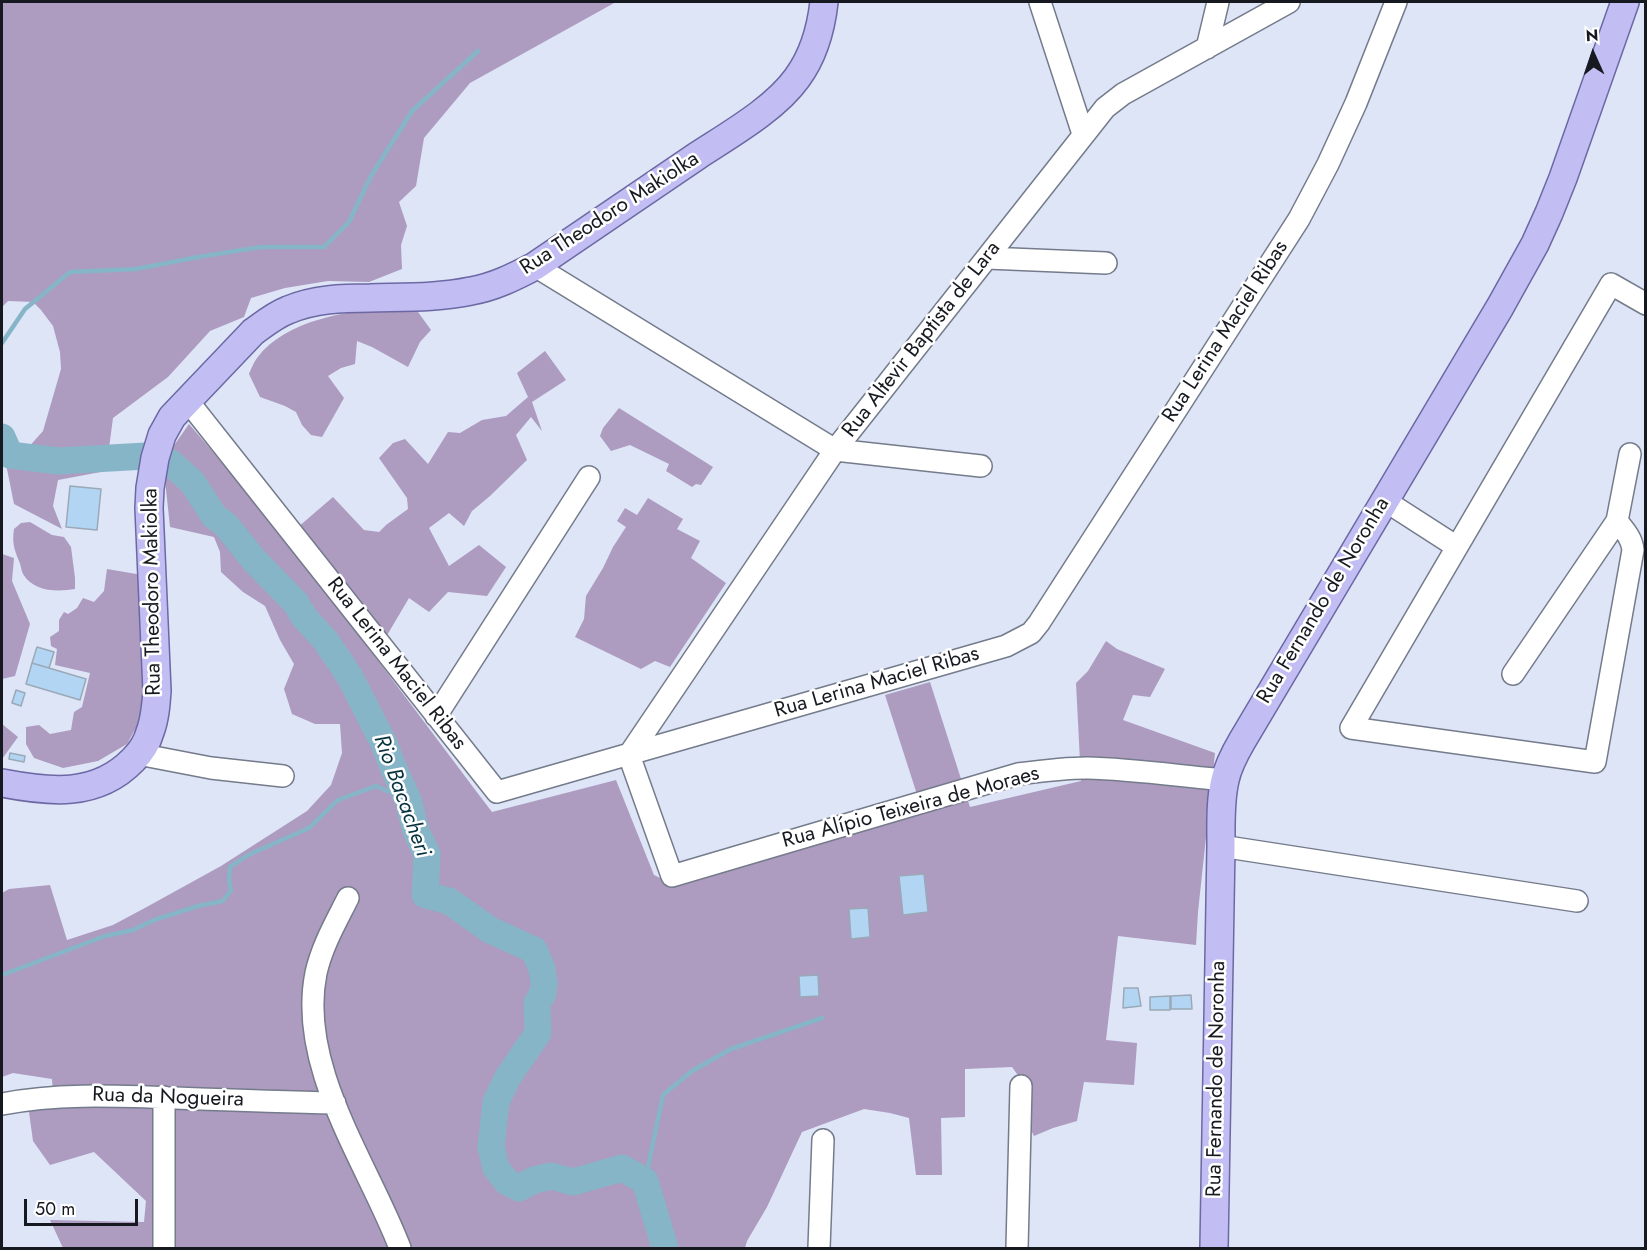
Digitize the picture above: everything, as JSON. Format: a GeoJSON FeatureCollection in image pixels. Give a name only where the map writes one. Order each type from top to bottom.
{"type":"FeatureCollection","features":[{"type":"Feature","properties":{"kind":"main road","name":"Rua Theodoro Makiolka"},"geometry":{"type":"LineString","coordinates":[[2,783],[44,790],[79,789],[114,776],[127,766],[146,744],[155,713],[157,691],[149,508],[152,472],[162,435],[172,417],[253,332],[287,310],[322,300],[470,292],[513,278],[535,266],[737,129],[781,95],[796,79],[808,60],[816,42],[824,2]]}},
{"type":"Feature","properties":{"kind":"main road","name":"Rua Fernando de Noronha"},"geometry":{"type":"LineString","coordinates":[[1214,1248],[1221,846],[1225,780],[1238,748],[1500,307],[1534,244],[1563,178],[1625,2]]}},
{"type":"Feature","properties":{"kind":"street"},"geometry":{"type":"LineString","coordinates":[[1040,2],[1083,135]]}},
{"type":"Feature","properties":{"kind":"street"},"geometry":{"type":"LineString","coordinates":[[1207,48],[1218,2]]}},
{"type":"Feature","properties":{"kind":"street","name":"Rua Altevir Baptista de Lara"},"geometry":{"type":"LineString","coordinates":[[629,755],[835,450],[1113,100],[1289,2]]}},
{"type":"Feature","properties":{"kind":"street","name":"Rua Lerina Maciel Ribas"},"geometry":{"type":"LineString","coordinates":[[187,400],[497,792],[1006,646],[1031,633],[1299,219],[1356,103],[1396,2]]}},
{"type":"Feature","properties":{"kind":"street"},"geometry":{"type":"LineString","coordinates":[[987,258],[1106,263]]}},
{"type":"Feature","properties":{"kind":"street"},"geometry":{"type":"LineString","coordinates":[[535,266],[835,450],[981,466]]}},
{"type":"Feature","properties":{"kind":"street"},"geometry":{"type":"LineString","coordinates":[[1617,521],[1629,537],[1633,550],[1595,762],[1351,728],[1611,284],[1646,304]]}},
{"type":"Feature","properties":{"kind":"street"},"geometry":{"type":"LineString","coordinates":[[1513,674],[1617,521],[1630,453]]}},
{"type":"Feature","properties":{"kind":"street"},"geometry":{"type":"LineString","coordinates":[[436,716],[589,477]]}},
{"type":"Feature","properties":{"kind":"street"},"geometry":{"type":"LineString","coordinates":[[1387,495],[1460,542]]}},
{"type":"Feature","properties":{"kind":"street"},"geometry":{"type":"LineString","coordinates":[[138,754],[211,768],[283,777]]}},
{"type":"Feature","properties":{"kind":"street","name":"Rua Alípio Teixeira de Moraes"},"geometry":{"type":"LineString","coordinates":[[629,755],[672,876],[1018,774],[1051,769],[1086,768],[1225,780]]}},
{"type":"Feature","properties":{"kind":"street"},"geometry":{"type":"LineString","coordinates":[[1221,846],[1577,901]]}},
{"type":"Feature","properties":{"kind":"street"},"geometry":{"type":"LineString","coordinates":[[348,898],[321,954],[316,972],[312,996],[314,1032],[318,1053],[335,1103],[400,1248]]}},
{"type":"Feature","properties":{"kind":"street"},"geometry":{"type":"LineString","coordinates":[[1017,1248],[1021,1086]]}},
{"type":"Feature","properties":{"kind":"street","name":"Rua da Nogueira"},"geometry":{"type":"LineString","coordinates":[[2,1104],[77,1096],[335,1103]]}},
{"type":"Feature","properties":{"kind":"street"},"geometry":{"type":"LineString","coordinates":[[164,1097],[164,1248]]}},
{"type":"Feature","properties":{"kind":"street"},"geometry":{"type":"LineString","coordinates":[[819,1248],[823,1140]]}},
{"type":"Feature","properties":{"kind":"shaded area"},"geometry":{"type":"Polygon","coordinates":[[[2,2],[616,2],[470,83],[424,138],[416,186],[399,202],[407,226],[401,245],[402,269],[369,282],[328,281],[285,288],[251,298],[244,317],[210,331],[168,377],[113,418],[106,471],[58,480],[53,506],[62,529],[14,504],[3,449],[26,450],[43,431],[61,369],[60,352],[53,326],[41,310],[33,302],[8,301],[2,307],[2,2]]]}},
{"type":"Feature","properties":{"kind":"shaded area"},"geometry":{"type":"Polygon","coordinates":[[[394,307],[418,312],[431,330],[420,342],[408,367],[357,341],[355,364],[341,368],[328,376],[344,398],[322,437],[311,435],[302,425],[296,412],[260,397],[249,374],[257,358],[284,334],[320,319],[358,311],[394,307]]]}},
{"type":"Feature","properties":{"kind":"shaded area"},"geometry":{"type":"Polygon","coordinates":[[[545,351],[566,380],[532,402],[542,431],[531,417],[516,435],[527,460],[472,511],[464,526],[449,513],[429,528],[449,566],[479,545],[506,567],[487,596],[448,592],[429,612],[409,598],[386,637],[297,528],[333,497],[364,530],[379,532],[408,509],[407,498],[379,458],[393,443],[405,439],[428,464],[448,432],[460,433],[482,420],[506,416],[528,397],[517,373],[545,351]]]}},
{"type":"Feature","properties":{"kind":"shaded area"},"geometry":{"type":"Polygon","coordinates":[[[619,408],[713,467],[701,485],[696,484],[692,487],[666,471],[669,464],[630,445],[611,451],[600,436],[603,428],[619,408]]]}},
{"type":"Feature","properties":{"kind":"shaded area"},"geometry":{"type":"Polygon","coordinates":[[[189,424],[306,567],[492,812],[616,780],[654,875],[675,885],[922,810],[885,695],[930,682],[970,807],[1081,781],[1076,683],[1088,671],[1106,641],[1117,649],[1165,669],[1150,697],[1133,695],[1123,720],[1215,753],[1196,945],[1118,936],[1106,1040],[1137,1043],[1134,1085],[1084,1082],[1077,1121],[1034,1136],[1027,1122],[1025,1085],[1012,1067],[965,1069],[965,1117],[941,1118],[942,1175],[916,1175],[909,1118],[864,1109],[802,1132],[745,1248],[63,1248],[50,1220],[144,1222],[146,1201],[94,1152],[50,1165],[33,1141],[29,1112],[53,1093],[52,1079],[13,1073],[2,1077],[2,893],[9,889],[50,885],[67,940],[113,925],[221,866],[307,811],[331,785],[342,753],[340,724],[315,724],[292,714],[284,689],[294,664],[265,606],[243,592],[221,572],[220,552],[214,537],[170,527],[165,480],[170,451],[189,424]]]}},
{"type":"Feature","properties":{"kind":"shaded area"},"geometry":{"type":"Polygon","coordinates":[[[648,498],[683,519],[677,529],[700,541],[691,558],[726,583],[670,667],[655,661],[641,669],[575,637],[584,619],[586,596],[626,527],[617,521],[625,508],[637,515],[648,498]]]}},
{"type":"Feature","properties":{"kind":"shaded area"},"geometry":{"type":"Polygon","coordinates":[[[30,522],[52,535],[64,537],[71,547],[75,589],[46,589],[33,584],[23,574],[14,545],[14,529],[21,523],[30,522]]]}},
{"type":"Feature","properties":{"kind":"shaded area"},"geometry":{"type":"Polygon","coordinates":[[[2,554],[14,558],[12,581],[30,624],[15,676],[2,679],[2,554]]]}},
{"type":"Feature","properties":{"kind":"shaded area"},"geometry":{"type":"Polygon","coordinates":[[[107,569],[142,575],[148,689],[137,726],[127,744],[98,761],[63,768],[34,758],[26,744],[26,727],[39,725],[50,734],[71,730],[74,712],[82,707],[90,673],[55,665],[57,649],[51,646],[50,637],[59,631],[59,620],[64,612],[68,614],[77,608],[83,598],[94,602],[104,591],[107,569]]]}},
{"type":"Feature","properties":{"kind":"shaded area"},"geometry":{"type":"Polygon","coordinates":[[[2,724],[18,737],[2,759],[2,724]]]}},
{"type":"Feature","properties":{"kind":"building"},"geometry":{"type":"Polygon","coordinates":[[[70,486],[101,489],[97,530],[66,527],[70,486]]]}},
{"type":"Feature","properties":{"kind":"building"},"geometry":{"type":"Polygon","coordinates":[[[37,647],[54,652],[49,668],[32,663],[37,647]]]}},
{"type":"Feature","properties":{"kind":"building"},"geometry":{"type":"Polygon","coordinates":[[[32,663],[86,679],[80,700],[26,684],[32,663]]]}},
{"type":"Feature","properties":{"kind":"building"},"geometry":{"type":"Polygon","coordinates":[[[16,690],[25,693],[21,706],[12,703],[16,690]]]}},
{"type":"Feature","properties":{"kind":"building"},"geometry":{"type":"Polygon","coordinates":[[[10,753],[25,756],[24,762],[9,759],[10,753]]]}},
{"type":"Feature","properties":{"kind":"building"},"geometry":{"type":"Polygon","coordinates":[[[924,874],[928,912],[903,915],[899,876],[924,874]]]}},
{"type":"Feature","properties":{"kind":"building"},"geometry":{"type":"Polygon","coordinates":[[[868,908],[870,937],[851,939],[849,909],[868,908]]]}},
{"type":"Feature","properties":{"kind":"building"},"geometry":{"type":"Polygon","coordinates":[[[818,975],[819,996],[800,997],[799,976],[818,975]]]}},
{"type":"Feature","properties":{"kind":"building"},"geometry":{"type":"Polygon","coordinates":[[[1124,988],[1138,988],[1141,1006],[1123,1008],[1124,988]]]}},
{"type":"Feature","properties":{"kind":"building"},"geometry":{"type":"Polygon","coordinates":[[[1191,995],[1192,1009],[1171,1009],[1171,996],[1191,995]]]}},
{"type":"Feature","properties":{"kind":"building"},"geometry":{"type":"Polygon","coordinates":[[[1170,996],[1170,1010],[1150,1010],[1150,997],[1170,996]]]}},
{"type":"Feature","properties":{"kind":"waterway"},"geometry":{"type":"LineString","coordinates":[[2,343],[25,309],[70,272],[136,269],[261,247],[324,247],[349,222],[371,176],[412,111],[478,51]]}},
{"type":"Feature","properties":{"kind":"waterway","name":"Rio Bacacheri"},"geometry":{"type":"LineString","coordinates":[[2,437],[10,455],[58,461],[146,456]]}},
{"type":"Feature","properties":{"kind":"waterway","name":"Rio Bacacheri"},"geometry":{"type":"LineString","coordinates":[[2,454],[10,455]]}},
{"type":"Feature","properties":{"kind":"waterway","name":"Rio Bacacheri"},"geometry":{"type":"LineString","coordinates":[[171,463],[193,483],[214,516],[226,525],[254,560],[296,603],[304,617],[326,641],[350,677],[385,746],[408,800],[416,831],[427,854],[425,895],[449,901],[490,930],[534,950],[542,969],[544,983],[543,993],[537,1003],[538,1033],[508,1077],[496,1102],[491,1147],[496,1168],[507,1182],[519,1188],[534,1180],[551,1176],[573,1182],[622,1168],[645,1181],[665,1248]]}},
{"type":"Feature","properties":{"kind":"waterway"},"geometry":{"type":"LineString","coordinates":[[2,975],[105,936],[133,930],[154,920],[198,906],[223,901],[231,890],[230,867],[248,855],[309,828],[338,800],[376,786],[408,800]]}},
{"type":"Feature","properties":{"kind":"waterway"},"geometry":{"type":"LineString","coordinates":[[645,1181],[663,1095],[692,1071],[731,1049],[822,1018]]}}]}
